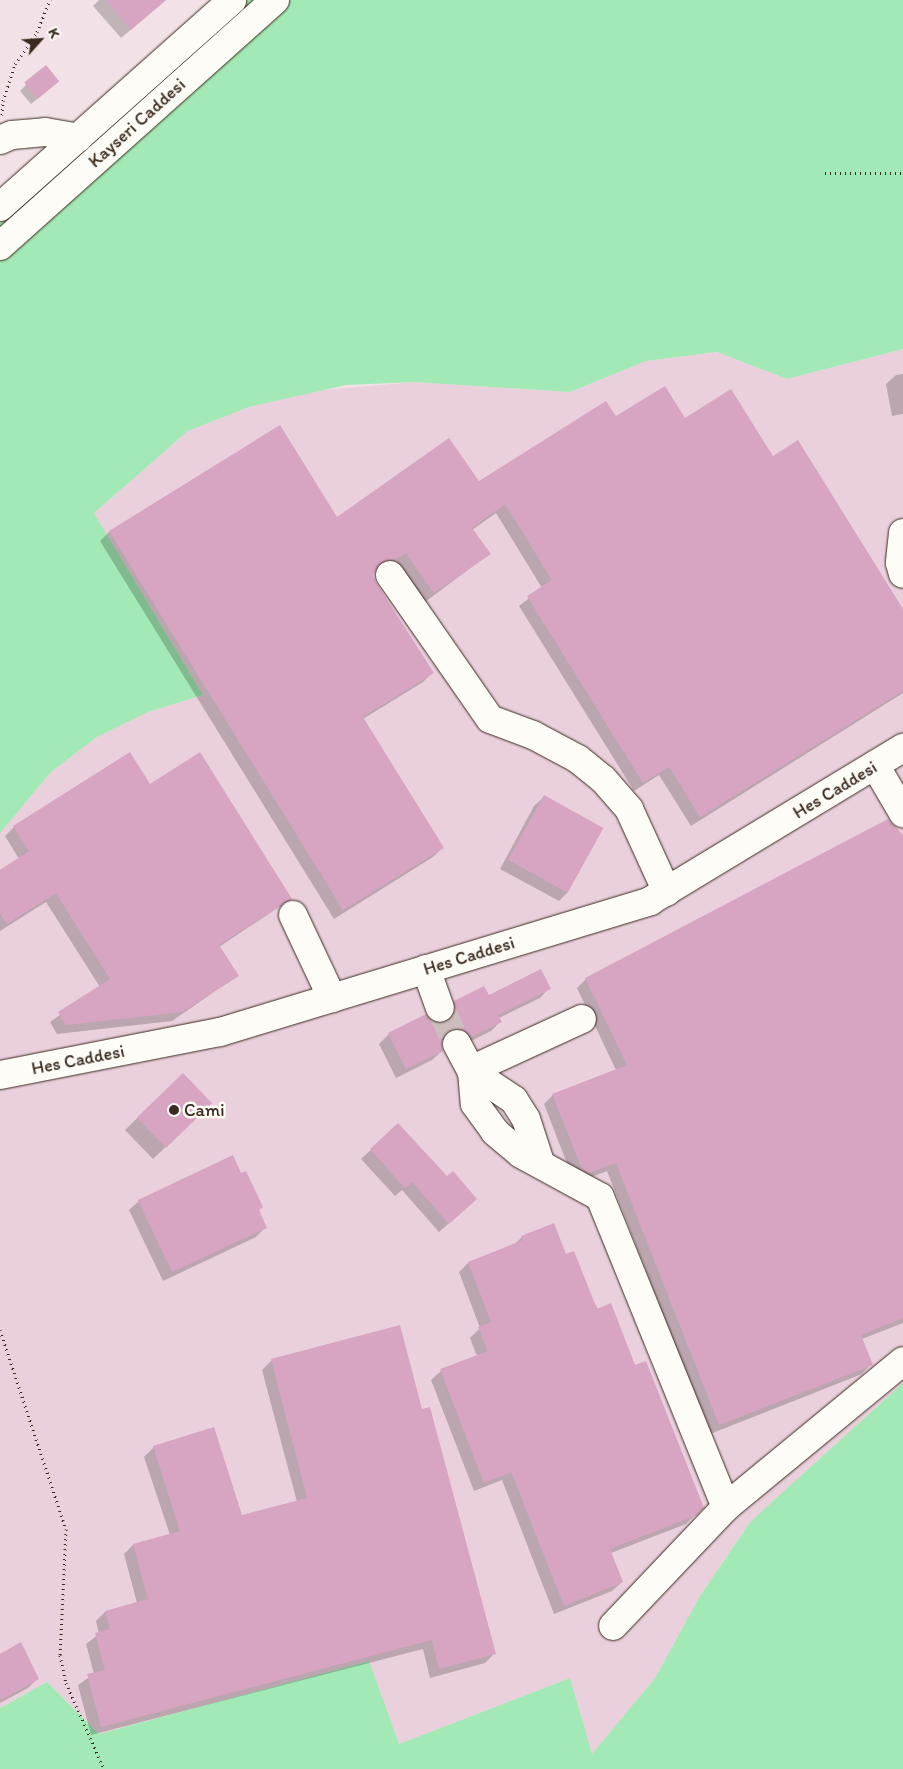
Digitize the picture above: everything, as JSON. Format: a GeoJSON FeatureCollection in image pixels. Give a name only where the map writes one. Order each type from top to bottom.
{"type":"FeatureCollection","features":[{"type":"Feature","properties":{"kind":"street","name":"Kayseri Caddesi"},"geometry":{"type":"LineString","coordinates":[[0,207],[232,0]]}},
{"type":"Feature","properties":{"kind":"street","name":"Kayseri Caddesi"},"geometry":{"type":"LineString","coordinates":[[0,246],[275,0]]}},
{"type":"Feature","properties":{"kind":"street"},"geometry":{"type":"LineString","coordinates":[[1,140],[45,132],[78,138]]}},
{"type":"Feature","properties":{"kind":"street"},"geometry":{"type":"LineString","coordinates":[[903,533],[900,563],[903,574]]}},
{"type":"Feature","properties":{"kind":"street"},"geometry":{"type":"LineString","coordinates":[[390,576],[490,719],[533,735],[578,759],[614,791],[629,810],[667,892]]}},
{"type":"Feature","properties":{"kind":"street","name":"Hes Caddesi"},"geometry":{"type":"LineString","coordinates":[[0,1075],[220,1032],[650,901],[903,748]]}},
{"type":"Feature","properties":{"kind":"street"},"geometry":{"type":"LineString","coordinates":[[875,766],[903,813]]}},
{"type":"Feature","properties":{"kind":"street"},"geometry":{"type":"LineString","coordinates":[[293,915],[332,998]]}},
{"type":"Feature","properties":{"kind":"street"},"geometry":{"type":"LineString","coordinates":[[426,969],[440,1008]]}},
{"type":"Feature","properties":{"kind":"street"},"geometry":{"type":"LineString","coordinates":[[471,1071],[582,1019]]}},
{"type":"Feature","properties":{"kind":"street"},"geometry":{"type":"LineString","coordinates":[[457,1044],[471,1071],[514,1100],[526,1119],[540,1162],[600,1197],[726,1507]]}},
{"type":"Feature","properties":{"kind":"street"},"geometry":{"type":"LineString","coordinates":[[613,1626],[726,1507],[903,1361]]}},
{"type":"Feature","properties":{"kind":"path"},"geometry":{"type":"LineString","coordinates":[[1,140],[3,101],[15,64],[36,32],[50,0]]}},
{"type":"Feature","properties":{"kind":"path"},"geometry":{"type":"LineString","coordinates":[[825,173],[903,173]]}},
{"type":"Feature","properties":{"kind":"path"},"geometry":{"type":"LineString","coordinates":[[0,1330],[66,1529],[60,1655],[66,1683],[104,1769]]}},
{"type":"Feature","properties":{"kind":"shaded area"},"geometry":{"type":"Polygon","coordinates":[[[903,349],[903,1383],[750,1522],[700,1596],[655,1678],[592,1755],[570,1678],[399,1744],[368,1661],[99,1734],[47,1682],[0,1708],[0,833],[51,772],[97,737],[148,712],[203,695],[94,513],[188,431],[249,407],[313,391],[414,382],[570,392],[646,361],[717,352],[787,379],[903,349]]]}},
{"type":"Feature","properties":{"kind":"green space"},"geometry":{"type":"Polygon","coordinates":[[[246,0],[903,0],[903,349],[787,379],[717,352],[646,361],[570,392],[414,382],[346,385],[249,407],[188,431],[94,513],[203,695],[148,712],[97,737],[51,772],[0,833],[0,222],[246,0]]]}},
{"type":"Feature","properties":{"kind":"green space"},"geometry":{"type":"Polygon","coordinates":[[[903,1383],[903,1769],[0,1769],[0,1708],[47,1682],[99,1734],[369,1661],[399,1744],[570,1678],[592,1754],[655,1678],[700,1596],[750,1522],[903,1383]]]}},
{"type":"Feature","properties":{"kind":"building"},"geometry":{"type":"Polygon","coordinates":[[[106,0],[166,0],[131,30],[106,0]]]}},
{"type":"Feature","properties":{"kind":"building"},"geometry":{"type":"Polygon","coordinates":[[[46,65],[59,81],[37,99],[24,83],[46,65]]]}},
{"type":"Feature","properties":{"kind":"building"},"geometry":{"type":"Polygon","coordinates":[[[665,386],[685,418],[731,389],[773,456],[798,440],[903,609],[903,691],[700,817],[669,767],[643,783],[527,596],[552,580],[505,504],[472,528],[491,554],[434,593],[406,553],[395,560],[382,562],[373,576],[434,673],[363,717],[444,848],[343,910],[109,531],[280,425],[337,517],[449,438],[479,481],[606,401],[616,416],[665,386]]]}},
{"type":"Feature","properties":{"kind":"building"},"geometry":{"type":"Polygon","coordinates":[[[130,752],[150,784],[200,752],[292,899],[219,945],[239,976],[182,1012],[66,1025],[58,1012],[110,979],[56,893],[7,924],[0,914],[0,870],[29,851],[13,826],[130,752]]]}},
{"type":"Feature","properties":{"kind":"building"},"geometry":{"type":"Polygon","coordinates":[[[544,795],[603,828],[568,893],[508,860],[544,795]]]}},
{"type":"Feature","properties":{"kind":"building"},"geometry":{"type":"Polygon","coordinates":[[[888,819],[903,835],[903,1318],[861,1335],[873,1365],[719,1425],[616,1163],[589,1173],[582,1169],[552,1094],[627,1065],[585,978],[888,819]]]}},
{"type":"Feature","properties":{"kind":"building"},"geometry":{"type":"Polygon","coordinates":[[[541,969],[551,989],[498,1015],[502,1022],[471,1037],[465,1031],[449,1031],[441,1043],[443,1051],[406,1069],[388,1033],[426,1014],[437,1023],[446,1022],[455,1011],[454,1001],[484,986],[489,995],[541,969]]]}},
{"type":"Feature","properties":{"kind":"building","name":"Cami"},"geometry":{"type":"Polygon","coordinates":[[[183,1073],[212,1103],[166,1148],[137,1117],[183,1073]]]}},
{"type":"Feature","properties":{"kind":"building"},"geometry":{"type":"Polygon","coordinates":[[[398,1123],[447,1176],[453,1171],[477,1199],[449,1224],[412,1182],[405,1188],[370,1149],[398,1123]]]}},
{"type":"Feature","properties":{"kind":"building"},"geometry":{"type":"Polygon","coordinates":[[[233,1155],[241,1173],[246,1171],[263,1207],[259,1210],[267,1228],[172,1272],[138,1200],[233,1155]]]}},
{"type":"Feature","properties":{"kind":"building"},"geometry":{"type":"Polygon","coordinates":[[[554,1223],[566,1254],[574,1251],[597,1309],[611,1303],[635,1365],[646,1361],[704,1508],[697,1515],[610,1549],[623,1582],[564,1606],[511,1472],[484,1483],[440,1369],[488,1351],[478,1327],[491,1322],[468,1262],[523,1240],[521,1236],[554,1223]]]}},
{"type":"Feature","properties":{"kind":"building"},"geometry":{"type":"Polygon","coordinates":[[[400,1325],[422,1409],[430,1407],[496,1654],[439,1669],[432,1640],[101,1727],[87,1674],[105,1670],[95,1633],[110,1629],[105,1611],[148,1599],[133,1544],[180,1531],[153,1446],[214,1427],[242,1515],[307,1498],[271,1359],[400,1325]]]}},
{"type":"Feature","properties":{"kind":"building"},"geometry":{"type":"Polygon","coordinates":[[[21,1642],[39,1679],[0,1700],[0,1654],[21,1642]]]}},
{"type":"Feature","properties":{"kind":"tunnel"},"geometry":{"type":"LineString","coordinates":[[440,1008],[457,1044]]}},
{"type":"Feature","properties":{"kind":"place","name":"Cami"},"geometry":{"type":"Point","coordinates":[174,1110]}}]}
